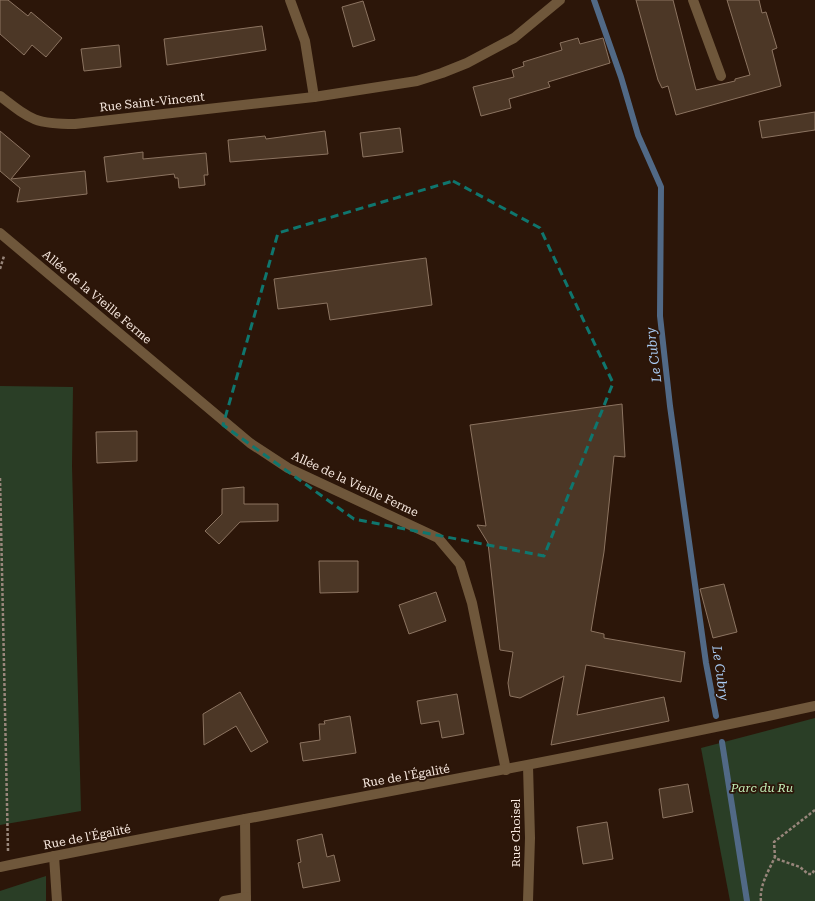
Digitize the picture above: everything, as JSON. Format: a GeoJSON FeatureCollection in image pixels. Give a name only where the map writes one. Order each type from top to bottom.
{"type":"FeatureCollection","features":[{"type":"Feature","properties":{"kind":"street"},"geometry":{"type":"LineString","coordinates":[[290,0],[305,41],[314,97]]}},
{"type":"Feature","properties":{"kind":"street","name":"Rue Saint-Vincent"},"geometry":{"type":"LineString","coordinates":[[0,96],[29,117],[50,124],[75,124],[314,97],[394,86],[442,74],[467,63],[514,38],[560,0]]}},
{"type":"Feature","properties":{"kind":"street"},"geometry":{"type":"LineString","coordinates":[[693,0],[720,76]]}},
{"type":"Feature","properties":{"kind":"street","name":"Allée de la Vieille Ferme"},"geometry":{"type":"LineString","coordinates":[[0,233],[250,443],[288,468],[438,538],[460,564],[470,597],[506,770]]}},
{"type":"Feature","properties":{"kind":"street","name":"Rue de l'Égalité"},"geometry":{"type":"LineString","coordinates":[[4,866],[245,818],[528,766],[815,706]]}},
{"type":"Feature","properties":{"kind":"street","name":"Rue Choisel"},"geometry":{"type":"LineString","coordinates":[[528,766],[530,838],[528,901]]}},
{"type":"Feature","properties":{"kind":"street"},"geometry":{"type":"LineString","coordinates":[[224,901],[246,899],[245,818]]}},
{"type":"Feature","properties":{"kind":"street"},"geometry":{"type":"LineString","coordinates":[[54,856],[57,901]]}},
{"type":"Feature","properties":{"kind":"path"},"geometry":{"type":"LineString","coordinates":[[0,478],[4,866]]}},
{"type":"Feature","properties":{"kind":"path"},"geometry":{"type":"LineString","coordinates":[[761,901],[760,897],[765,876],[775,857],[774,842],[815,810]]}},
{"type":"Feature","properties":{"kind":"path"},"geometry":{"type":"LineString","coordinates":[[775,857],[800,867],[808,874],[812,874],[815,869]]}},
{"type":"Feature","properties":{"kind":"highlighted area"},"geometry":{"type":"Polygon","coordinates":[[[453,181],[540,228],[613,383],[544,556],[354,519],[223,425],[278,233],[453,181]]]}},
{"type":"Feature","properties":{"kind":"green space"},"geometry":{"type":"Polygon","coordinates":[[[0,386],[73,387],[72,466],[81,811],[0,825],[0,386]]]}},
{"type":"Feature","properties":{"kind":"green space","name":"Parc du Ru"},"geometry":{"type":"Polygon","coordinates":[[[815,718],[815,901],[730,901],[701,748],[815,718]]]}},
{"type":"Feature","properties":{"kind":"green space"},"geometry":{"type":"Polygon","coordinates":[[[46,876],[46,901],[0,901],[0,891],[46,876]]]}},
{"type":"Feature","properties":{"kind":"building"},"geometry":{"type":"Polygon","coordinates":[[[0,0],[8,0],[28,16],[31,12],[62,38],[46,57],[32,45],[24,55],[0,34],[0,0]]]}},
{"type":"Feature","properties":{"kind":"building"},"geometry":{"type":"Polygon","coordinates":[[[636,0],[673,0],[696,90],[735,81],[735,79],[750,75],[727,0],[759,0],[762,13],[766,12],[777,48],[772,50],[781,86],[676,115],[668,86],[662,88],[658,80],[636,0]]]}},
{"type":"Feature","properties":{"kind":"building"},"geometry":{"type":"Polygon","coordinates":[[[363,1],[375,40],[353,47],[342,7],[363,1]]]}},
{"type":"Feature","properties":{"kind":"building"},"geometry":{"type":"Polygon","coordinates":[[[262,26],[266,50],[167,65],[164,39],[262,26]]]}},
{"type":"Feature","properties":{"kind":"building"},"geometry":{"type":"Polygon","coordinates":[[[578,38],[580,44],[603,38],[610,63],[548,82],[550,87],[509,99],[511,108],[481,116],[473,87],[514,77],[512,70],[524,66],[523,62],[562,50],[560,43],[578,38]]]}},
{"type":"Feature","properties":{"kind":"building"},"geometry":{"type":"Polygon","coordinates":[[[119,45],[121,67],[84,71],[81,49],[119,45]]]}},
{"type":"Feature","properties":{"kind":"building"},"geometry":{"type":"Polygon","coordinates":[[[815,112],[815,130],[762,138],[759,121],[815,112]]]}},
{"type":"Feature","properties":{"kind":"building"},"geometry":{"type":"Polygon","coordinates":[[[400,128],[403,152],[363,157],[360,133],[400,128]]]}},
{"type":"Feature","properties":{"kind":"building"},"geometry":{"type":"Polygon","coordinates":[[[0,131],[30,156],[11,179],[85,171],[87,194],[17,202],[20,188],[0,171],[0,131]]]}},
{"type":"Feature","properties":{"kind":"building"},"geometry":{"type":"Polygon","coordinates":[[[325,131],[328,154],[230,162],[228,140],[265,136],[266,139],[325,131]]]}},
{"type":"Feature","properties":{"kind":"building"},"geometry":{"type":"Polygon","coordinates":[[[143,152],[143,159],[206,153],[208,175],[204,175],[205,185],[179,188],[178,178],[175,178],[174,174],[107,182],[104,157],[143,152]]]}},
{"type":"Feature","properties":{"kind":"building"},"geometry":{"type":"Polygon","coordinates":[[[426,258],[432,305],[330,320],[327,303],[278,309],[274,279],[426,258]]]}},
{"type":"Feature","properties":{"kind":"building"},"geometry":{"type":"Polygon","coordinates":[[[622,404],[625,457],[614,456],[604,552],[591,631],[604,634],[604,638],[685,652],[681,682],[586,665],[577,715],[664,697],[669,721],[551,745],[564,676],[520,698],[510,696],[508,683],[513,652],[500,650],[488,543],[477,525],[486,526],[470,425],[622,404]]]}},
{"type":"Feature","properties":{"kind":"building"},"geometry":{"type":"Polygon","coordinates":[[[137,431],[137,461],[97,463],[96,432],[137,431]]]}},
{"type":"Feature","properties":{"kind":"building"},"geometry":{"type":"Polygon","coordinates":[[[244,487],[244,504],[278,504],[278,521],[240,522],[219,544],[205,531],[222,514],[222,489],[244,487]]]}},
{"type":"Feature","properties":{"kind":"building"},"geometry":{"type":"Polygon","coordinates":[[[319,561],[358,561],[358,592],[320,593],[319,561]]]}},
{"type":"Feature","properties":{"kind":"building"},"geometry":{"type":"Polygon","coordinates":[[[724,584],[737,632],[713,638],[700,589],[724,584]]]}},
{"type":"Feature","properties":{"kind":"building"},"geometry":{"type":"Polygon","coordinates":[[[436,592],[446,621],[409,634],[399,605],[436,592]]]}},
{"type":"Feature","properties":{"kind":"building"},"geometry":{"type":"Polygon","coordinates":[[[240,692],[268,742],[251,752],[236,726],[204,745],[203,714],[240,692]]]}},
{"type":"Feature","properties":{"kind":"building"},"geometry":{"type":"Polygon","coordinates":[[[457,694],[464,734],[442,738],[439,721],[421,724],[417,701],[457,694]]]}},
{"type":"Feature","properties":{"kind":"building"},"geometry":{"type":"Polygon","coordinates":[[[350,716],[356,753],[303,761],[300,743],[320,740],[319,724],[325,724],[324,721],[350,716]]]}},
{"type":"Feature","properties":{"kind":"building"},"geometry":{"type":"Polygon","coordinates":[[[688,784],[693,812],[663,818],[659,789],[688,784]]]}},
{"type":"Feature","properties":{"kind":"building"},"geometry":{"type":"Polygon","coordinates":[[[607,822],[613,859],[583,864],[577,827],[607,822]]]}},
{"type":"Feature","properties":{"kind":"building"},"geometry":{"type":"Polygon","coordinates":[[[322,834],[327,857],[334,855],[340,881],[303,888],[298,863],[301,862],[297,840],[322,834]]]}},
{"type":"Feature","properties":{"kind":"waterway","name":"Le Cubry"},"geometry":{"type":"LineString","coordinates":[[594,0],[621,77],[638,135],[661,187],[660,316],[670,406],[706,663],[716,716]]}},
{"type":"Feature","properties":{"kind":"waterway","name":"Le Cubry"},"geometry":{"type":"LineString","coordinates":[[722,742],[747,901]]}}]}
